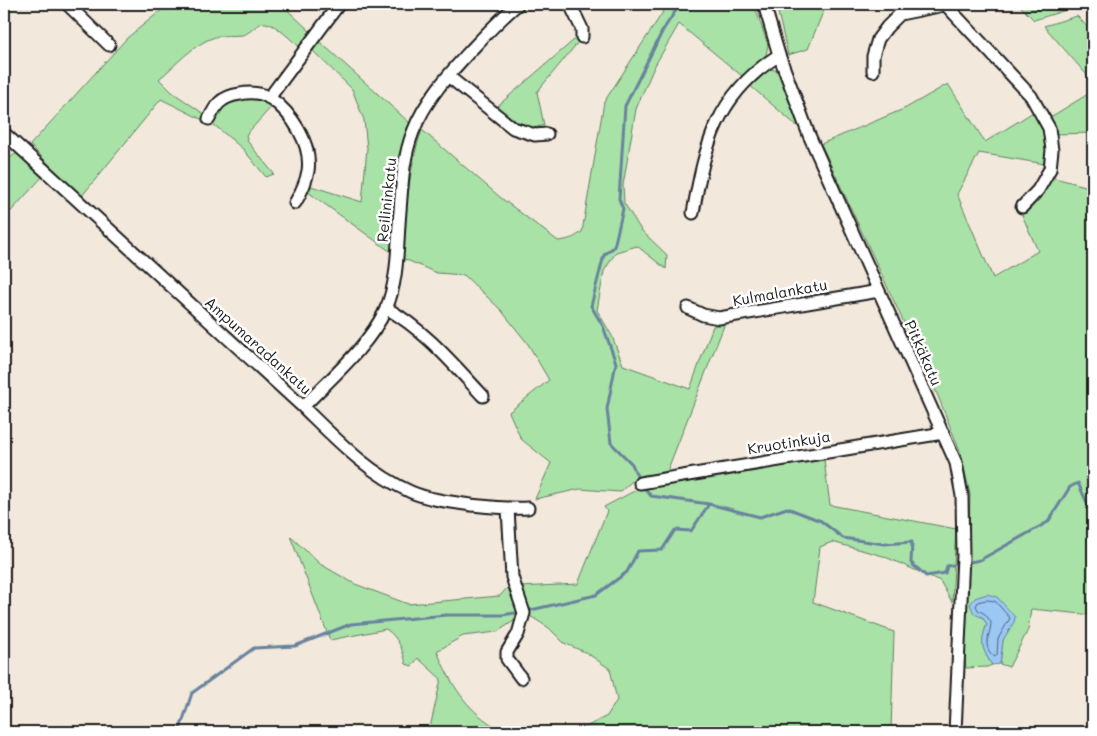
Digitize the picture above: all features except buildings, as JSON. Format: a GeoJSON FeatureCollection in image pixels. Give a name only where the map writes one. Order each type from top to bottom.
{"type":"FeatureCollection","features":[{"type":"Feature","properties":{"kind":"street"},"geometry":{"type":"LineString","coordinates":[[67,4],[109,45]]}},
{"type":"Feature","properties":{"kind":"street"},"geometry":{"type":"LineString","coordinates":[[270,98],[339,4]]}},
{"type":"Feature","properties":{"kind":"street","name":"Reilininkatu"},"geometry":{"type":"LineString","coordinates":[[303,407],[370,336],[386,308],[394,281],[402,177],[409,143],[420,116],[432,96],[448,76],[504,15],[518,4]]}},
{"type":"Feature","properties":{"kind":"street"},"geometry":{"type":"LineString","coordinates":[[570,4],[582,29],[582,37]]}},
{"type":"Feature","properties":{"kind":"street","name":"Pitkäkatu"},"geometry":{"type":"LineString","coordinates":[[764,4],[778,56],[810,135],[956,462],[962,496],[963,556],[955,732]]}},
{"type":"Feature","properties":{"kind":"street"},"geometry":{"type":"LineString","coordinates":[[873,71],[872,56],[878,39],[900,14],[945,4],[1031,96],[1049,128],[1052,150],[1050,169],[1038,190],[1022,207]]}},
{"type":"Feature","properties":{"kind":"street"},"geometry":{"type":"LineString","coordinates":[[693,213],[703,162],[725,107],[741,84],[760,67],[778,56]]}},
{"type":"Feature","properties":{"kind":"street"},"geometry":{"type":"LineString","coordinates":[[448,76],[513,128],[535,135],[547,134]]}},
{"type":"Feature","properties":{"kind":"street"},"geometry":{"type":"LineString","coordinates":[[208,119],[218,104],[233,95],[251,92],[270,98],[285,112],[299,130],[306,148],[308,170],[303,189],[295,203]]}},
{"type":"Feature","properties":{"kind":"street","name":"Ampumaradankatu"},"geometry":{"type":"LineString","coordinates":[[4,133],[303,407],[350,453],[381,476],[412,493],[442,501],[508,510],[528,508]]}},
{"type":"Feature","properties":{"kind":"street","name":"Kulmalankatu"},"geometry":{"type":"LineString","coordinates":[[688,308],[703,315],[719,318],[879,291]]}},
{"type":"Feature","properties":{"kind":"street"},"geometry":{"type":"LineString","coordinates":[[386,308],[404,318],[432,342],[483,396]]}},
{"type":"Feature","properties":{"kind":"street","name":"Kruotinkuja"},"geometry":{"type":"LineString","coordinates":[[640,483],[943,433]]}},
{"type":"Feature","properties":{"kind":"street"},"geometry":{"type":"LineString","coordinates":[[508,510],[512,577],[524,613],[518,634],[507,652],[507,659],[521,678]]}},
{"type":"Feature","properties":{"kind":"green space"},"geometry":{"type":"Polygon","coordinates":[[[169,4],[281,4],[312,33],[301,48],[275,26],[262,23],[248,33],[215,37],[199,45],[159,79],[172,92],[204,114],[203,120],[161,99],[81,197],[30,145],[127,38],[169,4]]]}},
{"type":"Feature","properties":{"kind":"green space"},"geometry":{"type":"Polygon","coordinates":[[[654,4],[754,4],[768,45],[766,55],[742,76],[679,24],[654,67],[636,109],[623,185],[624,203],[641,230],[667,255],[666,269],[637,246],[616,252],[604,271],[597,310],[612,336],[623,365],[690,389],[713,326],[725,323],[666,474],[632,481],[620,492],[580,489],[535,499],[551,463],[521,439],[509,412],[549,380],[528,344],[501,310],[464,275],[437,273],[402,258],[413,161],[422,130],[501,198],[558,241],[579,234],[582,232],[604,102],[663,12],[654,4]]]}},
{"type":"Feature","properties":{"kind":"green space"},"geometry":{"type":"Polygon","coordinates":[[[776,4],[829,4],[825,7],[808,49],[788,55],[776,4]]]}},
{"type":"Feature","properties":{"kind":"green space"},"geometry":{"type":"Polygon","coordinates":[[[1018,4],[1061,4],[1066,10],[1034,20],[1018,4]]]}},
{"type":"Feature","properties":{"kind":"green space"},"geometry":{"type":"Polygon","coordinates":[[[1077,16],[1093,33],[1093,82],[1044,26],[1077,16]]]}},
{"type":"Feature","properties":{"kind":"green space"},"geometry":{"type":"Polygon","coordinates":[[[318,40],[411,124],[398,175],[391,252],[308,192],[311,186],[362,202],[367,148],[364,120],[352,89],[311,49],[318,40]]]}},
{"type":"Feature","properties":{"kind":"green space"},"geometry":{"type":"Polygon","coordinates":[[[574,40],[579,41],[537,92],[544,125],[531,129],[520,126],[494,109],[574,40]]]}},
{"type":"Feature","properties":{"kind":"green space"},"geometry":{"type":"Polygon","coordinates":[[[771,69],[777,71],[780,75],[803,131],[748,84],[763,71],[771,69]]]}},
{"type":"Feature","properties":{"kind":"green space"},"geometry":{"type":"Polygon","coordinates":[[[948,84],[985,142],[1035,111],[1045,127],[1047,146],[1045,164],[979,153],[957,194],[993,278],[1038,251],[1022,215],[1039,197],[1051,177],[1093,188],[1093,615],[1031,609],[1028,630],[1009,667],[1000,664],[1003,640],[1009,628],[1002,603],[997,597],[982,617],[987,624],[983,636],[983,645],[992,665],[966,668],[964,651],[968,591],[970,494],[961,454],[938,396],[821,144],[906,108],[948,84]]]}},
{"type":"Feature","properties":{"kind":"green space"},"geometry":{"type":"Polygon","coordinates":[[[1093,91],[1093,133],[1056,134],[1049,118],[1093,91]]]}},
{"type":"Feature","properties":{"kind":"green space"},"geometry":{"type":"Polygon","coordinates":[[[236,98],[257,98],[273,105],[246,135],[248,142],[274,174],[266,177],[243,149],[213,124],[222,108],[236,98]]]}},
{"type":"Feature","properties":{"kind":"green space"},"geometry":{"type":"Polygon","coordinates":[[[18,152],[43,176],[4,219],[4,162],[18,152]]]}},
{"type":"Feature","properties":{"kind":"green space"},"geometry":{"type":"Polygon","coordinates":[[[824,460],[830,505],[956,529],[952,602],[940,581],[883,556],[832,542],[820,547],[813,602],[894,632],[891,732],[576,732],[607,716],[617,700],[610,669],[587,653],[564,643],[549,628],[527,614],[520,587],[578,584],[607,511],[604,507],[640,488],[824,460]]]}},
{"type":"Feature","properties":{"kind":"green space"},"geometry":{"type":"Polygon","coordinates":[[[290,536],[320,564],[355,584],[408,604],[500,596],[507,588],[512,588],[520,617],[497,632],[463,636],[437,651],[451,681],[471,708],[491,724],[517,732],[429,732],[441,679],[418,658],[412,666],[406,664],[399,644],[386,629],[330,640],[290,536]]]}},
{"type":"Feature","properties":{"kind":"water"},"geometry":{"type":"Polygon","coordinates":[[[987,594],[997,597],[1015,617],[1003,640],[1000,664],[992,665],[986,654],[983,636],[987,624],[982,617],[974,614],[970,604],[975,598],[987,594]]]}},
{"type":"Feature","properties":{"kind":"waterway"},"geometry":{"type":"LineString","coordinates":[[639,481],[632,464],[611,443],[607,409],[616,363],[603,326],[591,306],[604,255],[614,247],[623,209],[619,199],[625,106],[663,30],[680,4]]}},
{"type":"Feature","properties":{"kind":"waterway"},"geometry":{"type":"LineString","coordinates":[[970,562],[980,560],[1048,522],[1070,487],[1078,483],[1088,505],[1093,501]]}},
{"type":"Feature","properties":{"kind":"waterway"},"geometry":{"type":"LineString","coordinates":[[643,486],[651,496],[709,504]]}},
{"type":"Feature","properties":{"kind":"waterway"},"geometry":{"type":"LineString","coordinates":[[531,610],[596,595],[627,572],[638,551],[662,550],[675,530],[691,531],[709,504],[760,517],[787,508],[821,521],[843,538],[884,544],[912,542],[911,563],[926,576],[945,573],[947,566],[953,565]]}},
{"type":"Feature","properties":{"kind":"waterway"},"geometry":{"type":"LineString","coordinates":[[179,732],[192,693],[254,648],[295,646],[351,624],[447,615],[502,615],[515,613]]}}]}
